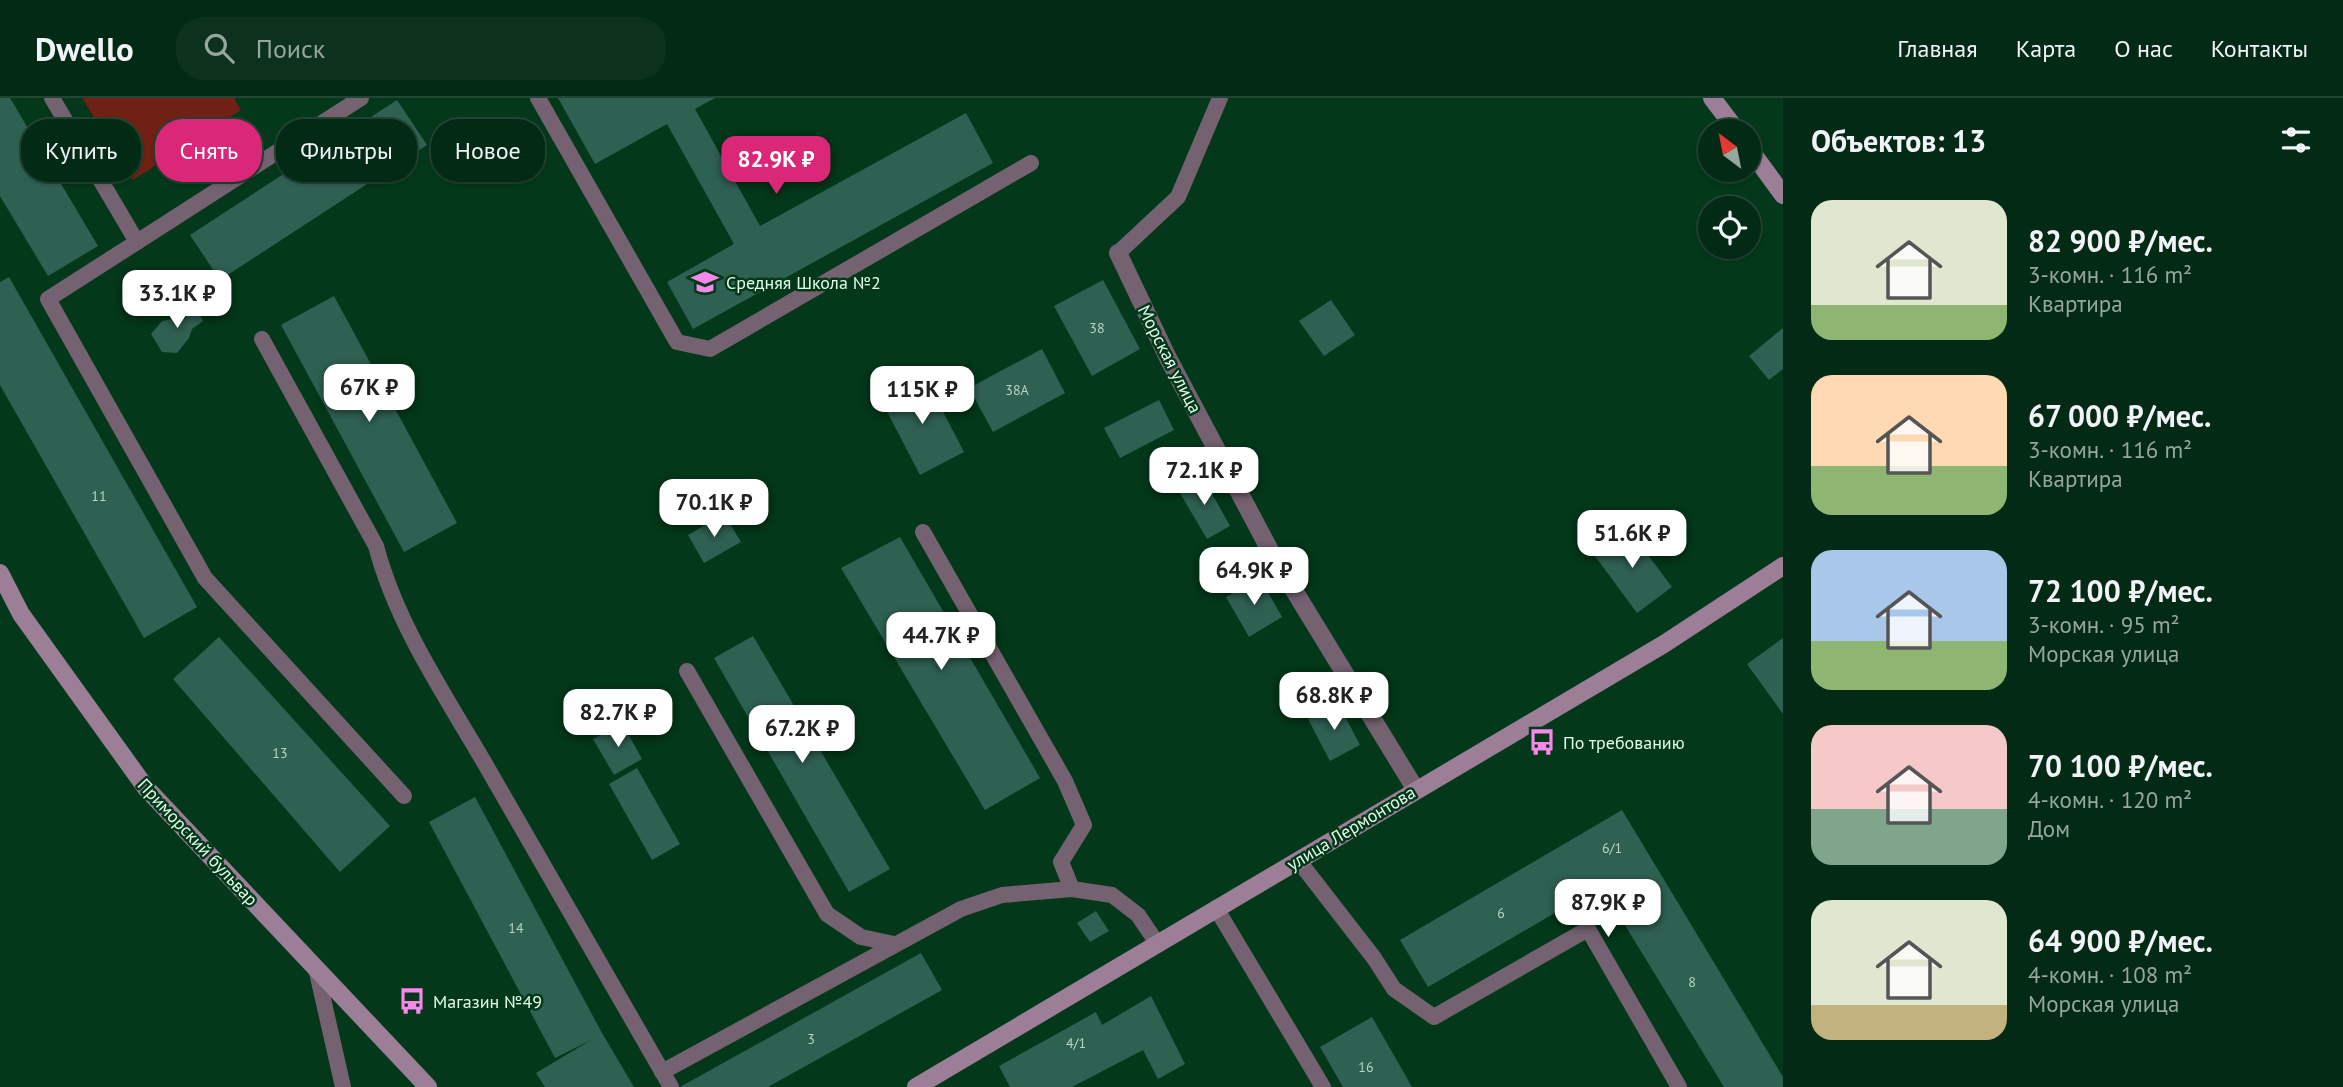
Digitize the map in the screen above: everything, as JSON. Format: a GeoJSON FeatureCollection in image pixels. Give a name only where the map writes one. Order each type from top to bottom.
{"type":"FeatureCollection","features":[{"type":"Feature","properties":{"kind":"street"},"geometry":{"type":"LineString","coordinates":[[1712,98],[1728,119]]}},
{"type":"Feature","properties":{"kind":"street"},"geometry":{"type":"LineString","coordinates":[[1761,165],[1783,195]]}},
{"type":"Feature","properties":{"kind":"street","name":"Морская улица"},"geometry":{"type":"LineString","coordinates":[[1118,253],[1168,358],[1273,556],[1416,790]]}},
{"type":"Feature","properties":{"kind":"street","name":"улица Лермонтова"},"geometry":{"type":"LineString","coordinates":[[916,1087],[1664,644],[1783,566]]}},
{"type":"Feature","properties":{"kind":"street","name":"Приморский бульвар"},"geometry":{"type":"LineString","coordinates":[[0,573],[21,614],[146,788],[428,1087]]}},
{"type":"Feature","properties":{"kind":"lane"},"geometry":{"type":"LineString","coordinates":[[52,98],[137,242]]}},
{"type":"Feature","properties":{"kind":"lane"},"geometry":{"type":"LineString","coordinates":[[361,98],[48,299],[205,578],[404,796]]}},
{"type":"Feature","properties":{"kind":"lane"},"geometry":{"type":"LineString","coordinates":[[538,98],[677,341],[710,349],[1031,163]]}},
{"type":"Feature","properties":{"kind":"lane"},"geometry":{"type":"LineString","coordinates":[[1118,253],[1178,197],[1220,98]]}},
{"type":"Feature","properties":{"kind":"lane"},"geometry":{"type":"LineString","coordinates":[[262,339],[376,546],[395,604],[671,1087]]}},
{"type":"Feature","properties":{"kind":"lane"},"geometry":{"type":"LineString","coordinates":[[923,532],[1065,781],[1084,825],[1061,862],[1072,889]]}},
{"type":"Feature","properties":{"kind":"lane"},"geometry":{"type":"LineString","coordinates":[[687,671],[827,914],[861,937],[894,944]]}},
{"type":"Feature","properties":{"kind":"lane"},"geometry":{"type":"LineString","coordinates":[[1298,860],[1374,958],[1394,989],[1434,1017],[1588,929],[1679,1087]]}},
{"type":"Feature","properties":{"kind":"lane"},"geometry":{"type":"LineString","coordinates":[[662,1072],[961,909],[1002,895],[1072,889],[1112,895],[1138,915],[1157,943]]}},
{"type":"Feature","properties":{"kind":"lane"},"geometry":{"type":"LineString","coordinates":[[1216,908],[1322,1087]]}},
{"type":"Feature","properties":{"kind":"lane"},"geometry":{"type":"LineString","coordinates":[[316,968],[343,1087]]}},
{"type":"Feature","properties":{"kind":"shaded area"},"geometry":{"type":"Polygon","coordinates":[[[82,98],[234,98],[241,110],[227,119],[155,119],[155,166],[141,175],[141,119],[95,119],[82,98]]]}},
{"type":"Feature","properties":{"kind":"building"},"geometry":{"type":"Polygon","coordinates":[[[0,98],[10,98],[22,119],[21,182],[60,182],[98,246],[48,276],[0,196],[0,98]]]}},
{"type":"Feature","properties":{"kind":"building"},"geometry":{"type":"Polygon","coordinates":[[[558,98],[715,98],[695,109],[760,226],[966,113],[993,163],[693,329],[667,282],[734,244],[667,124],[595,164],[558,98]]]}},
{"type":"Feature","properties":{"kind":"building"},"geometry":{"type":"Polygon","coordinates":[[[397,100],[410,119],[368,119],[397,100]]]}},
{"type":"Feature","properties":{"kind":"building"},"geometry":{"type":"Polygon","coordinates":[[[417,130],[427,145],[417,152],[417,130]]]}},
{"type":"Feature","properties":{"kind":"building"},"geometry":{"type":"Polygon","coordinates":[[[276,179],[276,182],[370,182],[220,280],[190,235],[276,179]]]}},
{"type":"Feature","properties":{"kind":"building"},"geometry":{"type":"Polygon","coordinates":[[[9,277],[197,607],[144,638],[0,385],[0,282],[9,277]]]}},
{"type":"Feature","properties":{"kind":"building"},"geometry":{"type":"Polygon","coordinates":[[[1103,280],[1140,349],[1092,376],[1054,306],[1103,280]]]}},
{"type":"Feature","properties":{"kind":"building"},"geometry":{"type":"Polygon","coordinates":[[[334,296],[457,523],[404,552],[281,325],[334,296]]]}},
{"type":"Feature","properties":{"kind":"building"},"geometry":{"type":"Polygon","coordinates":[[[191,299],[203,321],[192,329],[189,338],[177,353],[162,352],[151,334],[162,321],[177,318],[180,322],[186,318],[181,306],[191,299]]]}},
{"type":"Feature","properties":{"kind":"building"},"geometry":{"type":"Polygon","coordinates":[[[1331,300],[1355,335],[1324,356],[1299,321],[1331,300]]]}},
{"type":"Feature","properties":{"kind":"building"},"geometry":{"type":"Polygon","coordinates":[[[1783,328],[1783,369],[1769,380],[1749,356],[1783,328]]]}},
{"type":"Feature","properties":{"kind":"building"},"geometry":{"type":"Polygon","coordinates":[[[1042,349],[1065,393],[993,432],[969,388],[1042,349]]]}},
{"type":"Feature","properties":{"kind":"building"},"geometry":{"type":"Polygon","coordinates":[[[925,377],[964,452],[920,475],[881,400],[925,377]]]}},
{"type":"Feature","properties":{"kind":"building"},"geometry":{"type":"Polygon","coordinates":[[[1159,400],[1174,430],[1120,458],[1104,428],[1159,400]]]}},
{"type":"Feature","properties":{"kind":"building"},"geometry":{"type":"Polygon","coordinates":[[[1201,474],[1230,526],[1207,539],[1177,488],[1201,474]]]}},
{"type":"Feature","properties":{"kind":"building"},"geometry":{"type":"Polygon","coordinates":[[[724,514],[741,542],[704,563],[688,535],[724,514]]]}},
{"type":"Feature","properties":{"kind":"building"},"geometry":{"type":"Polygon","coordinates":[[[1627,527],[1672,587],[1637,613],[1592,552],[1627,527]]]}},
{"type":"Feature","properties":{"kind":"building"},"geometry":{"type":"Polygon","coordinates":[[[900,537],[1040,778],[985,810],[841,568],[900,537]]]}},
{"type":"Feature","properties":{"kind":"building"},"geometry":{"type":"Polygon","coordinates":[[[1260,578],[1282,617],[1249,637],[1226,597],[1260,578]]]}},
{"type":"Feature","properties":{"kind":"building"},"geometry":{"type":"Polygon","coordinates":[[[753,636],[890,869],[849,892],[714,658],[753,636]]]}},
{"type":"Feature","properties":{"kind":"building"},"geometry":{"type":"Polygon","coordinates":[[[219,637],[390,826],[340,872],[173,679],[219,637]]]}},
{"type":"Feature","properties":{"kind":"building"},"geometry":{"type":"Polygon","coordinates":[[[1783,638],[1783,714],[1747,664],[1783,638]]]}},
{"type":"Feature","properties":{"kind":"building"},"geometry":{"type":"Polygon","coordinates":[[[1338,703],[1360,745],[1330,761],[1308,719],[1338,703]]]}},
{"type":"Feature","properties":{"kind":"building"},"geometry":{"type":"Polygon","coordinates":[[[622,723],[642,759],[614,775],[593,739],[622,723]]]}},
{"type":"Feature","properties":{"kind":"building"},"geometry":{"type":"Polygon","coordinates":[[[637,768],[680,844],[652,860],[609,784],[637,768]]]}},
{"type":"Feature","properties":{"kind":"building"},"geometry":{"type":"Polygon","coordinates":[[[475,797],[634,1087],[545,1087],[536,1073],[591,1040],[555,1058],[429,822],[475,797]]]}},
{"type":"Feature","properties":{"kind":"building"},"geometry":{"type":"Polygon","coordinates":[[[1622,810],[1783,1077],[1783,1087],[1724,1087],[1601,886],[1428,987],[1400,940],[1622,810]]]}},
{"type":"Feature","properties":{"kind":"building"},"geometry":{"type":"Polygon","coordinates":[[[1096,911],[1109,931],[1090,942],[1077,923],[1096,911]]]}},
{"type":"Feature","properties":{"kind":"building"},"geometry":{"type":"Polygon","coordinates":[[[921,953],[942,990],[768,1087],[680,1087],[921,953]]]}},
{"type":"Feature","properties":{"kind":"building"},"geometry":{"type":"Polygon","coordinates":[[[1151,996],[1185,1064],[1158,1079],[1143,1050],[1072,1087],[1010,1087],[999,1066],[1096,1012],[1102,1025],[1151,996]]]}},
{"type":"Feature","properties":{"kind":"building"},"geometry":{"type":"Polygon","coordinates":[[[1372,1017],[1412,1087],[1343,1087],[1320,1047],[1372,1017]]]}},
{"type":"Feature","properties":{"kind":"place","name":"Средняя Школа №2"},"geometry":{"type":"Point","coordinates":[705,282]}},
{"type":"Feature","properties":{"kind":"place","name":"По требованию"},"geometry":{"type":"Point","coordinates":[1542,742]}},
{"type":"Feature","properties":{"kind":"place","name":"Магазин №49"},"geometry":{"type":"Point","coordinates":[412,1001]}}]}
